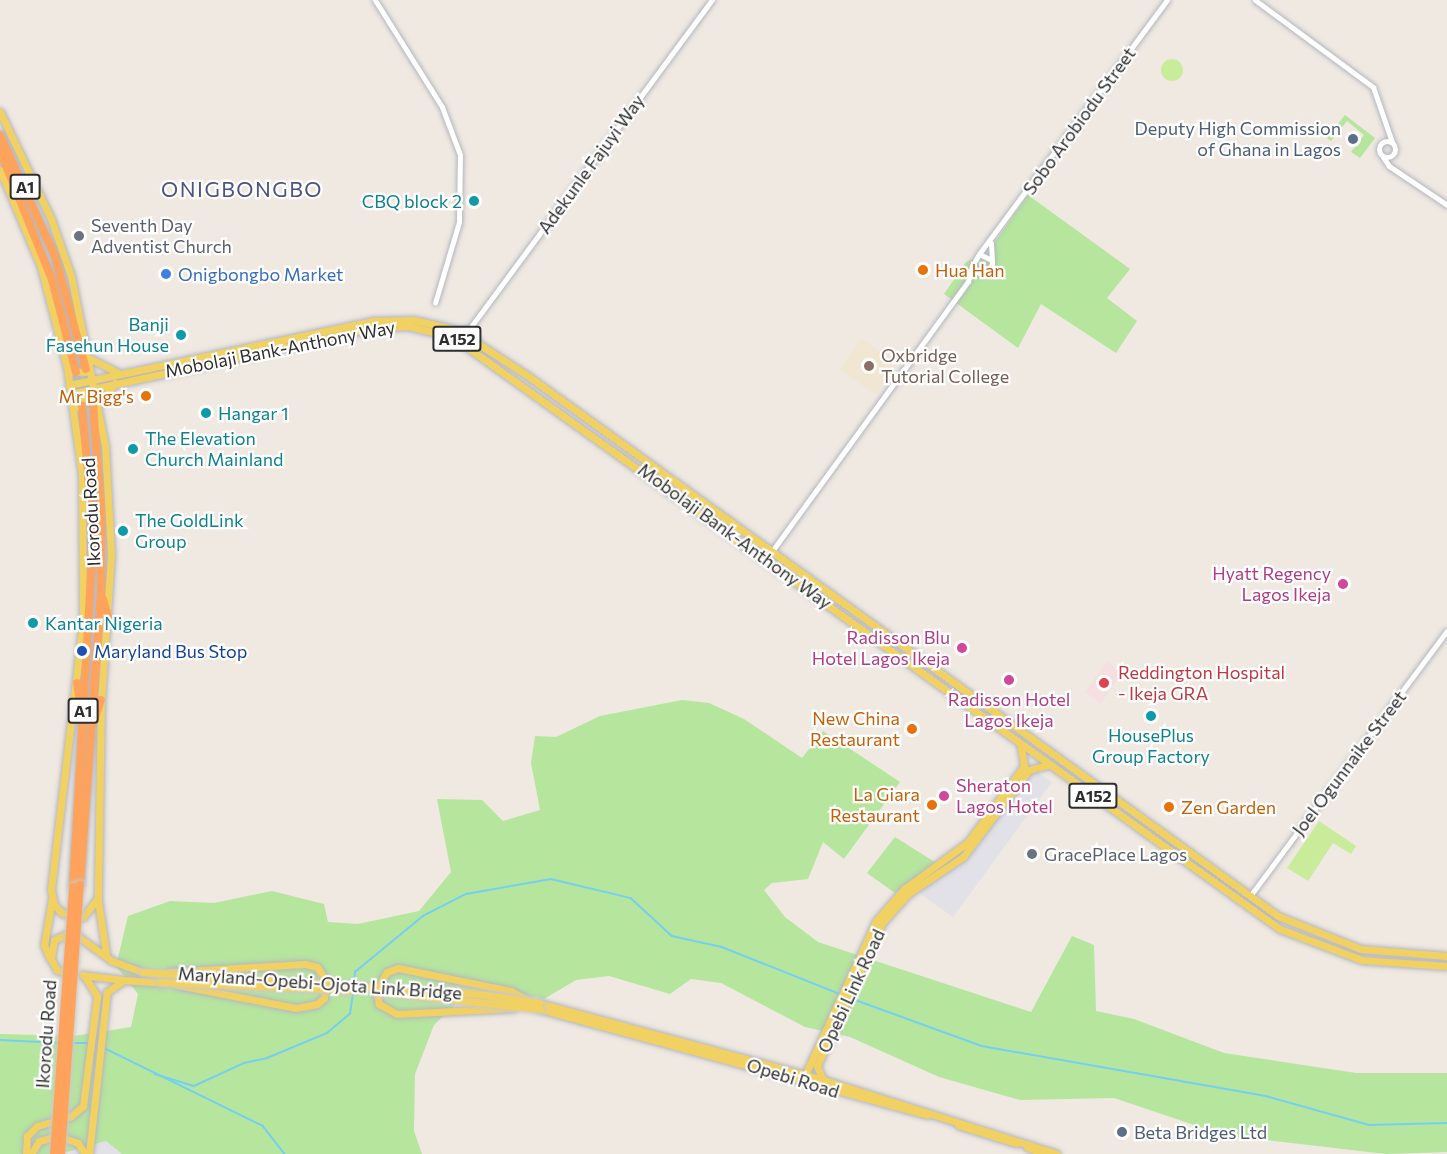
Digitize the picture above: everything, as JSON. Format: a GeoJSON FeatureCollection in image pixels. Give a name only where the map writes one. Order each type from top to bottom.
{"type":"FeatureCollection","features":[{"type":"Feature","properties":{"kind":"highway","name":"A1"},"geometry":{"type":"LineString","coordinates":[[0,135],[56,256],[87,369]]}},
{"type":"Feature","properties":{"kind":"highway","name":"A1"},"geometry":{"type":"LineString","coordinates":[[0,151],[52,280],[76,372]]}},
{"type":"Feature","properties":{"kind":"highway","name":"Ikorodu Road"},"geometry":{"type":"LineString","coordinates":[[54,1154],[101,591],[100,500],[95,403]]}},
{"type":"Feature","properties":{"kind":"highway","name":"Ikorodu Road"},"geometry":{"type":"LineString","coordinates":[[61,1154],[77,886],[82,717],[91,603],[92,505],[78,407]]}},
{"type":"Feature","properties":{"kind":"highway"},"geometry":{"type":"LineString","coordinates":[[101,591],[108,616]]}},
{"type":"Feature","properties":{"kind":"highway"},"geometry":{"type":"LineString","coordinates":[[83,621],[91,603]]}},
{"type":"Feature","properties":{"kind":"highway"},"geometry":{"type":"LineString","coordinates":[[77,683],[82,717]]}},
{"type":"Feature","properties":{"kind":"highway"},"geometry":{"type":"LineString","coordinates":[[91,732],[101,700]]}},
{"type":"Feature","properties":{"kind":"main road","name":"Ikorodu Road"},"geometry":{"type":"LineString","coordinates":[[0,112],[51,219],[71,276],[95,383],[95,403],[110,521],[108,616],[101,700],[98,899]]}},
{"type":"Feature","properties":{"kind":"main road","name":"Ikorodu Road"},"geometry":{"type":"LineString","coordinates":[[0,170],[41,267],[67,367],[70,394],[78,407],[85,518],[83,621],[52,899],[44,945],[51,961]]}},
{"type":"Feature","properties":{"kind":"main road","name":"Mobolaji Bank-Anthony Way"},"geometry":{"type":"LineString","coordinates":[[70,394],[120,373],[406,319],[456,330],[478,341],[528,376],[1278,916],[1342,944],[1388,954],[1447,956]]}},
{"type":"Feature","properties":{"kind":"main road","name":"Mobolaji Bank-Anthony Way"},"geometry":{"type":"LineString","coordinates":[[69,385],[117,382],[321,334],[390,326],[423,327],[460,340],[767,558],[955,699],[1292,936],[1362,960],[1447,966]]}},
{"type":"Feature","properties":{"kind":"main road"},"geometry":{"type":"LineString","coordinates":[[67,367],[83,373],[91,359],[120,373]]}},
{"type":"Feature","properties":{"kind":"main road"},"geometry":{"type":"LineString","coordinates":[[523,383],[528,376]]}},
{"type":"Feature","properties":{"kind":"main road"},"geometry":{"type":"LineString","coordinates":[[78,407],[86,397],[95,403],[117,382]]}},
{"type":"Feature","properties":{"kind":"main road"},"geometry":{"type":"LineString","coordinates":[[940,687],[948,684],[946,678]]}},
{"type":"Feature","properties":{"kind":"main road"},"geometry":{"type":"LineString","coordinates":[[955,699],[953,690],[962,690]]}},
{"type":"Feature","properties":{"kind":"main road","name":"Opebi Link Road"},"geometry":{"type":"LineString","coordinates":[[805,1075],[818,1058],[873,934],[897,895],[968,842],[1024,766],[1018,743]]}},
{"type":"Feature","properties":{"kind":"main road","name":"Opebi Link Road"},"geometry":{"type":"LineString","coordinates":[[873,934],[902,899],[963,857],[1029,770],[1041,764],[1052,767]]}},
{"type":"Feature","properties":{"kind":"main road"},"geometry":{"type":"LineString","coordinates":[[52,899],[62,913],[74,918],[90,912],[98,899]]}},
{"type":"Feature","properties":{"kind":"main road"},"geometry":{"type":"LineString","coordinates":[[98,899],[106,954]]}},
{"type":"Feature","properties":{"kind":"main road","name":"Maryland-Opebi-Ojota Link Bridge"},"geometry":{"type":"LineString","coordinates":[[529,1004],[352,990],[124,980],[57,970],[51,961],[54,940],[72,933],[126,968],[143,972],[163,972],[529,1004],[540,1006]]}},
{"type":"Feature","properties":{"kind":"main road"},"geometry":{"type":"LineString","coordinates":[[160,982],[296,1008],[317,1004],[327,989],[322,972],[305,964],[163,972]]}},
{"type":"Feature","properties":{"kind":"main road"},"geometry":{"type":"LineString","coordinates":[[398,968],[511,991],[529,1004],[397,1014],[379,1004],[376,990],[387,972],[398,968]]}},
{"type":"Feature","properties":{"kind":"main road"},"geometry":{"type":"LineString","coordinates":[[26,1154],[27,1136],[37,1126],[71,1116],[83,1106],[97,996],[84,975]]}},
{"type":"Feature","properties":{"kind":"main road","name":"Maryland-Opebi-Ojota Link Bridge"},"geometry":{"type":"LineString","coordinates":[[87,1154],[107,992],[115,984],[124,980]]}},
{"type":"Feature","properties":{"kind":"main road","name":"Opebi Road"},"geometry":{"type":"LineString","coordinates":[[540,1006],[824,1080],[1044,1154]]}},
{"type":"Feature","properties":{"kind":"main road","name":"Opebi Road"},"geometry":{"type":"LineString","coordinates":[[540,1006],[895,1104],[1057,1154]]}},
{"type":"Feature","properties":{"kind":"main road","name":"Opebi Link Road"},"geometry":{"type":"LineString","coordinates":[[818,1058],[817,1071],[824,1080]]}},
{"type":"Feature","properties":{"kind":"main road","name":"Maryland-Opebi-Ojota Link Bridge"},"geometry":{"type":"LineString","coordinates":[[31,1154],[39,1141],[58,1136],[78,1143],[87,1154]]}},
{"type":"Feature","properties":{"kind":"street"},"geometry":{"type":"LineString","coordinates":[[375,0],[445,114],[460,155],[459,222],[435,303]]}},
{"type":"Feature","properties":{"kind":"street","name":"Adekunle Fajuyi Way"},"geometry":{"type":"LineString","coordinates":[[470,327],[712,0]]}},
{"type":"Feature","properties":{"kind":"street","name":"Sobo Arobiodu Street"},"geometry":{"type":"LineString","coordinates":[[972,267],[979,254],[992,242],[1167,0]]}},
{"type":"Feature","properties":{"kind":"street"},"geometry":{"type":"LineString","coordinates":[[1255,0],[1370,83],[1380,100],[1392,142],[1391,156],[1394,168]]}},
{"type":"Feature","properties":{"kind":"street"},"geometry":{"type":"LineString","coordinates":[[1386,127],[1380,145],[1383,157],[1394,168],[1447,205]]}},
{"type":"Feature","properties":{"kind":"street"},"geometry":{"type":"LineString","coordinates":[[1380,145],[1392,142]]}},
{"type":"Feature","properties":{"kind":"street"},"geometry":{"type":"LineString","coordinates":[[1383,157],[1391,156]]}},
{"type":"Feature","properties":{"kind":"street"},"geometry":{"type":"LineString","coordinates":[[968,281],[990,270],[992,242]]}},
{"type":"Feature","properties":{"kind":"street"},"geometry":{"type":"LineString","coordinates":[[979,254],[992,260]]}},
{"type":"Feature","properties":{"kind":"street"},"geometry":{"type":"LineString","coordinates":[[767,558],[968,281],[972,267],[982,274]]}},
{"type":"Feature","properties":{"kind":"street"},"geometry":{"type":"LineString","coordinates":[[456,330],[470,327],[478,341]]}},
{"type":"Feature","properties":{"kind":"street","name":"Joel Ogunnaike Street"},"geometry":{"type":"LineString","coordinates":[[1251,896],[1447,631]]}},
{"type":"Feature","properties":{"kind":"shaded area","name":"Oxbridge Tutorial College"},"geometry":{"type":"Polygon","coordinates":[[[862,339],[897,364],[875,394],[840,369],[862,339]]]}},
{"type":"Feature","properties":{"kind":"shaded area","name":"Reddington Hospital - Ikeja GRA"},"geometry":{"type":"Polygon","coordinates":[[[1107,662],[1122,673],[1101,703],[1085,692],[1107,662]]]}},
{"type":"Feature","properties":{"kind":"shaded area"},"geometry":{"type":"Polygon","coordinates":[[[1034,770],[1052,782],[953,917],[918,892],[969,855],[1034,770]]]}},
{"type":"Feature","properties":{"kind":"shaded area"},"geometry":{"type":"Polygon","coordinates":[[[106,1141],[122,1154],[70,1154],[70,1148],[106,1141]]]}},
{"type":"Feature","properties":{"kind":"green space"},"geometry":{"type":"Polygon","coordinates":[[[1172,59],[1180,62],[1183,70],[1180,78],[1172,81],[1164,78],[1161,70],[1164,62],[1172,59]]]}},
{"type":"Feature","properties":{"kind":"green space"},"geometry":{"type":"Polygon","coordinates":[[[1345,115],[1375,138],[1360,158],[1351,152],[1364,135],[1347,121],[1331,141],[1327,138],[1345,115]]]}},
{"type":"Feature","properties":{"kind":"green space"},"geometry":{"type":"Polygon","coordinates":[[[1028,195],[1130,269],[1107,298],[1137,321],[1116,353],[1041,304],[1018,348],[944,294],[966,262],[987,253],[1028,195]]]}},
{"type":"Feature","properties":{"kind":"green space"},"geometry":{"type":"Polygon","coordinates":[[[682,700],[709,703],[744,719],[802,758],[823,731],[900,782],[844,859],[823,842],[808,879],[772,883],[764,890],[785,917],[818,942],[1031,1012],[1072,936],[1094,945],[1096,1011],[1134,1019],[1224,1053],[1356,1073],[1447,1073],[1447,1152],[1386,1154],[1224,1135],[1114,1098],[1020,1100],[939,1077],[850,1037],[805,1027],[721,983],[691,979],[670,994],[609,976],[576,980],[544,999],[507,991],[465,995],[434,1025],[415,1074],[414,1131],[422,1154],[122,1154],[106,1141],[60,1154],[0,1154],[0,1034],[74,1036],[131,1027],[138,994],[116,966],[128,916],[170,901],[214,903],[272,891],[324,904],[328,922],[358,924],[419,911],[451,872],[437,799],[482,800],[503,821],[540,810],[531,763],[535,736],[556,737],[600,716],[682,700]]]}},
{"type":"Feature","properties":{"kind":"green space"},"geometry":{"type":"Polygon","coordinates":[[[1319,821],[1356,846],[1351,854],[1333,843],[1308,881],[1287,868],[1319,821]]]}},
{"type":"Feature","properties":{"kind":"green space"},"geometry":{"type":"Polygon","coordinates":[[[895,837],[938,864],[895,893],[867,873],[895,837]]]}},
{"type":"Feature","properties":{"kind":"waterway"},"geometry":{"type":"LineString","coordinates":[[354,982],[355,972],[423,916],[466,894],[551,879],[631,898],[672,936],[722,947],[840,994]]}},
{"type":"Feature","properties":{"kind":"waterway"},"geometry":{"type":"LineString","coordinates":[[155,1074],[194,1086],[244,1063],[267,1058],[327,1033],[350,1014],[353,993]]}},
{"type":"Feature","properties":{"kind":"waterway"},"geometry":{"type":"LineString","coordinates":[[850,998],[982,1046],[1266,1096],[1369,1125],[1447,1123]]}},
{"type":"Feature","properties":{"kind":"waterway"},"geometry":{"type":"LineString","coordinates":[[0,1040],[60,1043]]}},
{"type":"Feature","properties":{"kind":"waterway"},"geometry":{"type":"LineString","coordinates":[[73,1043],[90,1043]]}},
{"type":"Feature","properties":{"kind":"waterway"},"geometry":{"type":"LineString","coordinates":[[102,1047],[263,1126],[285,1154]]}},
{"type":"Feature","properties":{"kind":"tunnel"},"geometry":{"type":"LineString","coordinates":[[76,372],[82,405]]}},
{"type":"Feature","properties":{"kind":"tunnel"},"geometry":{"type":"LineString","coordinates":[[87,373],[93,403]]}},
{"type":"Feature","properties":{"kind":"place","name":"Deputy High Commission of Ghana in Lagos"},"geometry":{"type":"Point","coordinates":[1353,139]}},
{"type":"Feature","properties":{"kind":"place","name":"CBQ block 2"},"geometry":{"type":"Point","coordinates":[474,201]}},
{"type":"Feature","properties":{"kind":"place","name":"Seventh Day Adventist Church"},"geometry":{"type":"Point","coordinates":[79,236]}},
{"type":"Feature","properties":{"kind":"place","name":"Hua Han"},"geometry":{"type":"Point","coordinates":[923,270]}},
{"type":"Feature","properties":{"kind":"place","name":"Onigbongbo Market"},"geometry":{"type":"Point","coordinates":[166,274]}},
{"type":"Feature","properties":{"kind":"place","name":"Banji Fasehun House"},"geometry":{"type":"Point","coordinates":[181,335]}},
{"type":"Feature","properties":{"kind":"place","name":"Oxbridge Tutorial College"},"geometry":{"type":"Point","coordinates":[869,366]}},
{"type":"Feature","properties":{"kind":"place","name":"Mr Bigg's"},"geometry":{"type":"Point","coordinates":[146,396]}},
{"type":"Feature","properties":{"kind":"place","name":"Hangar 1"},"geometry":{"type":"Point","coordinates":[206,413]}},
{"type":"Feature","properties":{"kind":"place","name":"The Elevation Church Mainland"},"geometry":{"type":"Point","coordinates":[133,449]}},
{"type":"Feature","properties":{"kind":"place","name":"The GoldLink Group"},"geometry":{"type":"Point","coordinates":[123,531]}},
{"type":"Feature","properties":{"kind":"place","name":"Hyatt Regency Lagos Ikeja"},"geometry":{"type":"Point","coordinates":[1343,584]}},
{"type":"Feature","properties":{"kind":"place","name":"Kantar Nigeria"},"geometry":{"type":"Point","coordinates":[33,623]}},
{"type":"Feature","properties":{"kind":"place","name":"Radisson Blu Hotel Lagos Ikeja"},"geometry":{"type":"Point","coordinates":[962,648]}},
{"type":"Feature","properties":{"kind":"place","name":"Maryland Bus Stop"},"geometry":{"type":"Point","coordinates":[82,651]}},
{"type":"Feature","properties":{"kind":"place","name":"Radisson Hotel Lagos Ikeja"},"geometry":{"type":"Point","coordinates":[1009,680]}},
{"type":"Feature","properties":{"kind":"place","name":"Reddington Hospital - Ikeja GRA"},"geometry":{"type":"Point","coordinates":[1104,683]}},
{"type":"Feature","properties":{"kind":"place","name":"HousePlus Group Factory"},"geometry":{"type":"Point","coordinates":[1151,716]}},
{"type":"Feature","properties":{"kind":"place","name":"New China Restaurant"},"geometry":{"type":"Point","coordinates":[912,729]}},
{"type":"Feature","properties":{"kind":"place","name":"Sheraton Lagos Hotel"},"geometry":{"type":"Point","coordinates":[944,796]}},
{"type":"Feature","properties":{"kind":"place","name":"La Giara Restaurant"},"geometry":{"type":"Point","coordinates":[932,805]}},
{"type":"Feature","properties":{"kind":"place","name":"Zen Garden"},"geometry":{"type":"Point","coordinates":[1169,807]}},
{"type":"Feature","properties":{"kind":"place","name":"GracePlace Lagos"},"geometry":{"type":"Point","coordinates":[1032,854]}},
{"type":"Feature","properties":{"kind":"place","name":"Beta Bridges Ltd"},"geometry":{"type":"Point","coordinates":[1122,1132]}},
{"type":"Feature","properties":{"kind":"district","name":"ONIGBONGBO"},"geometry":{"type":"Point","coordinates":[242,189]}}]}
